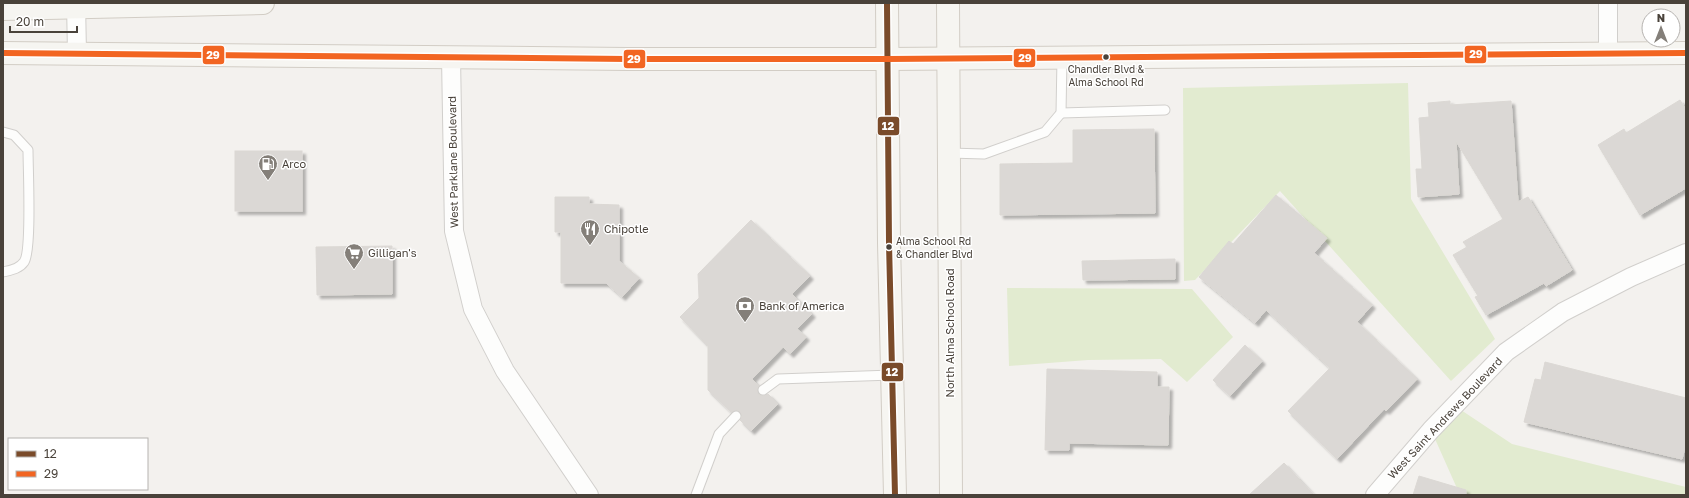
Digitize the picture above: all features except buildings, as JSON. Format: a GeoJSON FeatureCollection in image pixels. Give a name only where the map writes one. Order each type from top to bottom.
{"type":"FeatureCollection","features":[{"type":"Feature","properties":{"kind":"main road"},"geometry":{"type":"LineString","coordinates":[[3,9],[76,5],[263,3]]}},
{"type":"Feature","properties":{"kind":"main road"},"geometry":{"type":"LineString","coordinates":[[887,3],[895,495]]}},
{"type":"Feature","properties":{"kind":"main road","name":"North Alma School Road"},"geometry":{"type":"LineString","coordinates":[[948,3],[951,495]]}},
{"type":"Feature","properties":{"kind":"main road"},"geometry":{"type":"LineString","coordinates":[[3,53],[887,59],[1686,54]]}},
{"type":"Feature","properties":{"kind":"street"},"geometry":{"type":"LineString","coordinates":[[1608,3],[1608,54]]}},
{"type":"Feature","properties":{"kind":"street"},"geometry":{"type":"LineString","coordinates":[[76,5],[77,53]]}},
{"type":"Feature","properties":{"kind":"street","name":"West Parklane Boulevard"},"geometry":{"type":"LineString","coordinates":[[451,57],[454,231],[473,309],[505,371],[589,495]]}},
{"type":"Feature","properties":{"kind":"street","name":"West Saint Andrews Boulevard"},"geometry":{"type":"LineString","coordinates":[[1374,495],[1431,430],[1506,352],[1563,312],[1631,277],[1686,252]]}},
{"type":"Feature","properties":{"kind":"lane"},"geometry":{"type":"LineString","coordinates":[[948,153],[984,154],[1045,132],[1061,113],[1062,58]]}},
{"type":"Feature","properties":{"kind":"lane"},"geometry":{"type":"LineString","coordinates":[[1061,113],[1165,110]]}},
{"type":"Feature","properties":{"kind":"lane"},"geometry":{"type":"LineString","coordinates":[[3,132],[14,135],[28,150],[29,244],[26,261],[17,269],[3,272]]}},
{"type":"Feature","properties":{"kind":"lane"},"geometry":{"type":"LineString","coordinates":[[763,390],[778,379],[892,375]]}},
{"type":"Feature","properties":{"kind":"lane"},"geometry":{"type":"LineString","coordinates":[[696,495],[720,434],[736,416]]}},
{"type":"Feature","properties":{"kind":"green space"},"geometry":{"type":"Polygon","coordinates":[[[1408,83],[1411,199],[1495,339],[1451,381],[1280,191],[1195,280],[1184,281],[1183,88],[1408,83]]]}},
{"type":"Feature","properties":{"kind":"green space"},"geometry":{"type":"Polygon","coordinates":[[[1007,288],[1192,289],[1233,337],[1187,382],[1161,359],[1088,360],[1009,366],[1007,288]]]}},
{"type":"Feature","properties":{"kind":"green space"},"geometry":{"type":"Polygon","coordinates":[[[1455,406],[1512,444],[1686,487],[1686,495],[1460,495],[1431,430],[1455,406]]]}},
{"type":"Feature","properties":{"kind":"transit line","name":"12"},"geometry":{"type":"LineString","coordinates":[[887,3],[889,243],[895,495]]}},
{"type":"Feature","properties":{"kind":"transit line","name":"29"},"geometry":{"type":"LineString","coordinates":[[3,53],[628,59],[887,59],[1686,53]]}},
{"type":"Feature","properties":{"kind":"place","name":"Chandler Blvd & Alma School Rd"},"geometry":{"type":"Point","coordinates":[1106,57]}},
{"type":"Feature","properties":{"kind":"place","name":"Arco"},"geometry":{"type":"Point","coordinates":[268,181]}},
{"type":"Feature","properties":{"kind":"place","name":"Chipotle"},"geometry":{"type":"Point","coordinates":[590,246]}},
{"type":"Feature","properties":{"kind":"place","name":"Alma School Rd & Chandler Blvd"},"geometry":{"type":"Point","coordinates":[889,247]}},
{"type":"Feature","properties":{"kind":"place","name":"Gilligan's"},"geometry":{"type":"Point","coordinates":[354,270]}},
{"type":"Feature","properties":{"kind":"place","name":"Bank of America"},"geometry":{"type":"Point","coordinates":[745,323]}}]}
